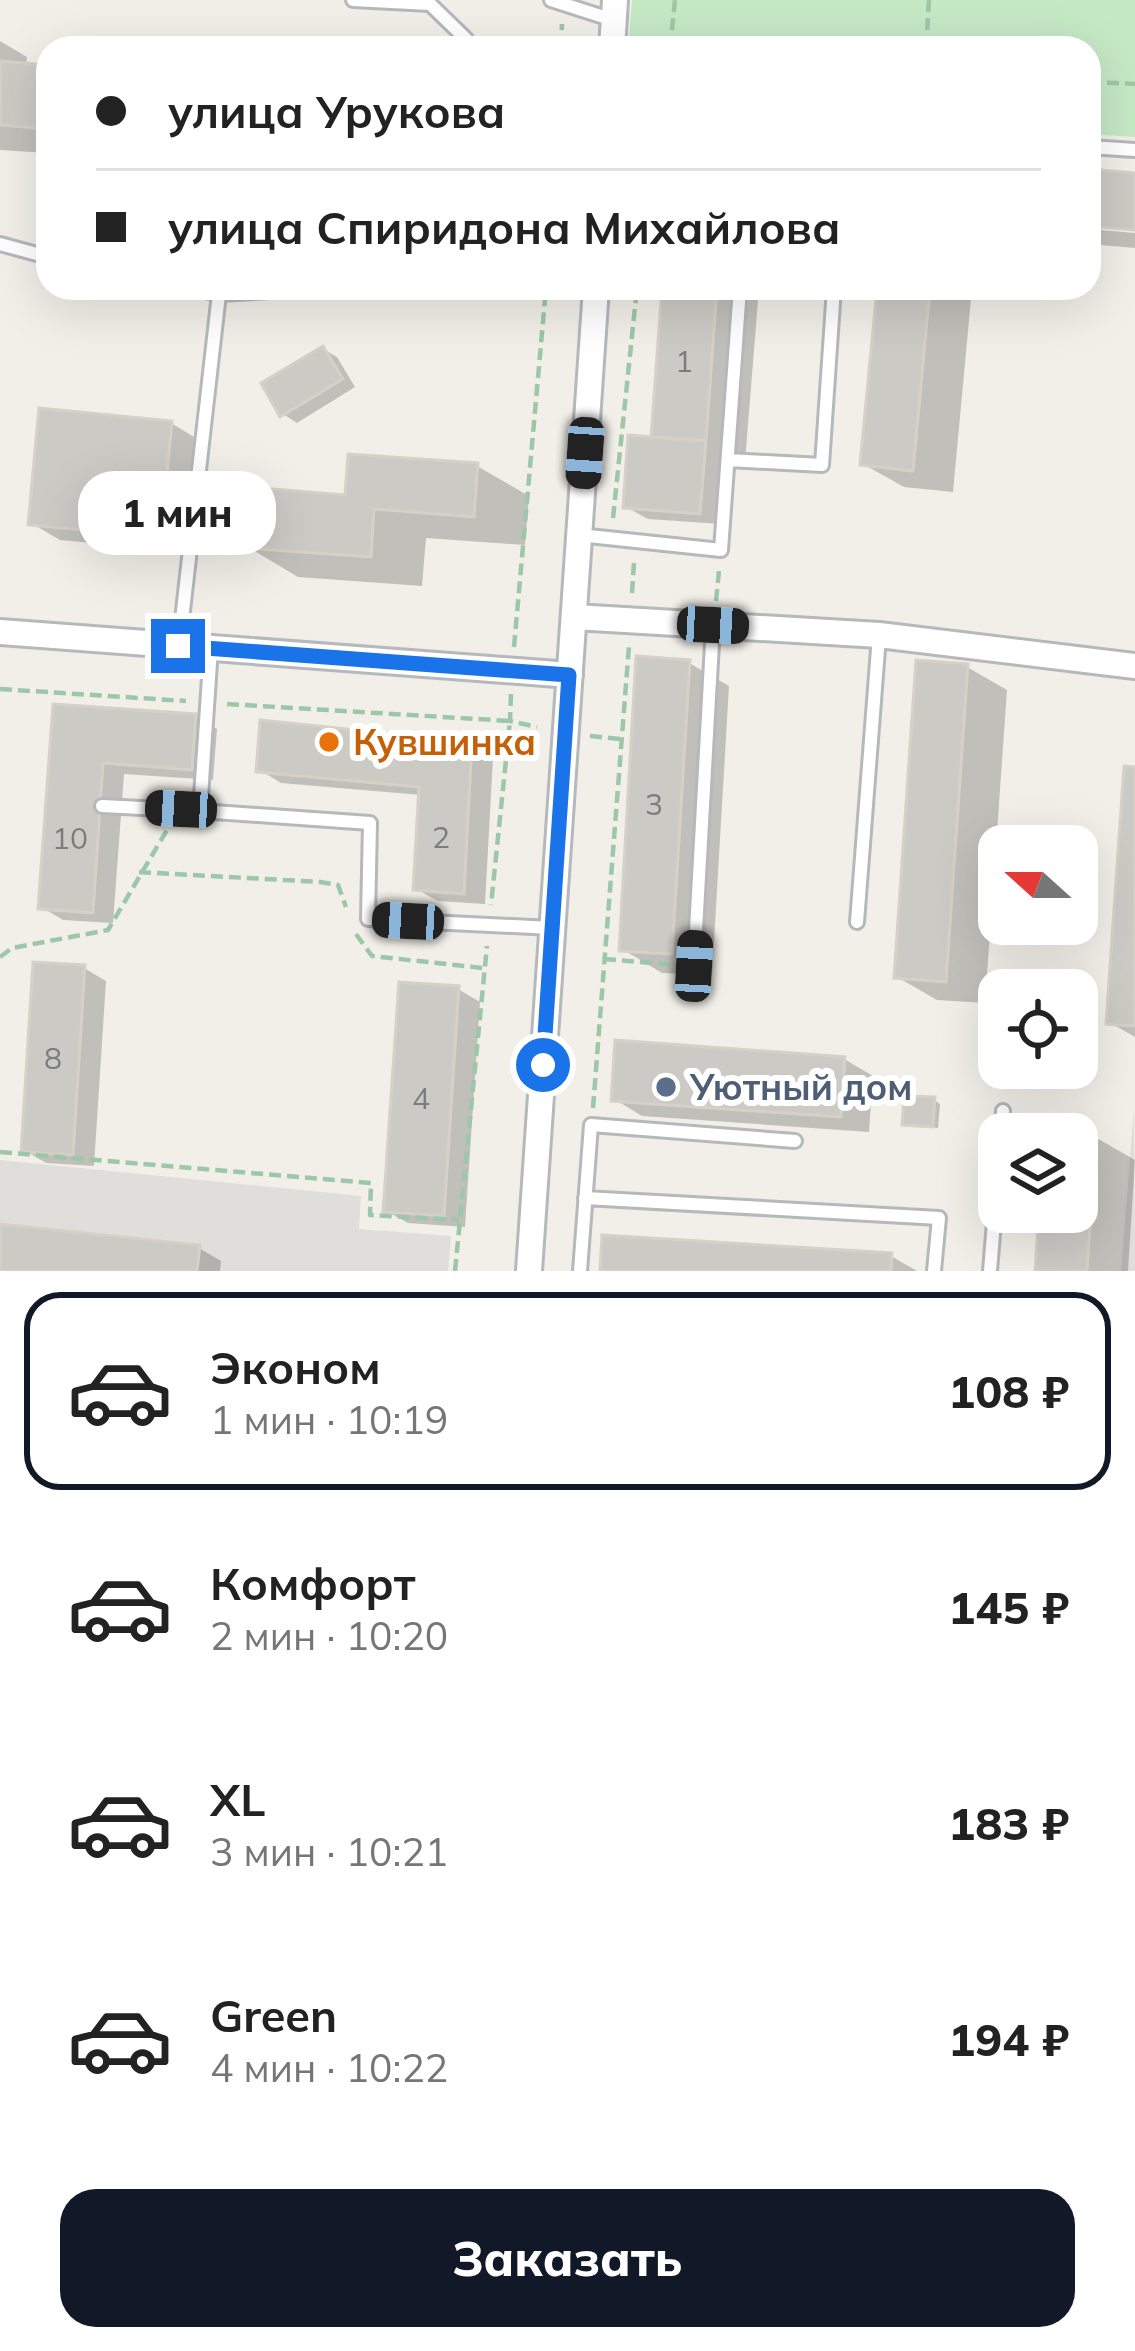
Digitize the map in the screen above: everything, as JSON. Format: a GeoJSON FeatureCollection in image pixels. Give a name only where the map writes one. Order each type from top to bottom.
{"type":"FeatureCollection","features":[{"type":"Feature","properties":{"kind":"street"},"geometry":{"type":"LineString","coordinates":[[529,1271],[595,300]]}},
{"type":"Feature","properties":{"kind":"street"},"geometry":{"type":"LineString","coordinates":[[574,617],[879,635],[1135,666]]}},
{"type":"Feature","properties":{"kind":"street"},"geometry":{"type":"LineString","coordinates":[[0,632],[569,675]]}},
{"type":"Feature","properties":{"kind":"lane"},"geometry":{"type":"LineString","coordinates":[[353,0],[430,4],[463,36]]}},
{"type":"Feature","properties":{"kind":"lane"},"geometry":{"type":"LineString","coordinates":[[551,0],[615,10]]}},
{"type":"Feature","properties":{"kind":"lane"},"geometry":{"type":"LineString","coordinates":[[1101,148],[1135,150]]}},
{"type":"Feature","properties":{"kind":"lane"},"geometry":{"type":"LineString","coordinates":[[0,244],[36,254]]}},
{"type":"Feature","properties":{"kind":"lane"},"geometry":{"type":"LineString","coordinates":[[178,646],[218,300]]}},
{"type":"Feature","properties":{"kind":"lane"},"geometry":{"type":"LineString","coordinates":[[579,535],[721,550],[739,300]]}},
{"type":"Feature","properties":{"kind":"lane"},"geometry":{"type":"LineString","coordinates":[[728,460],[822,465],[833,300]]}},
{"type":"Feature","properties":{"kind":"lane"},"geometry":{"type":"LineString","coordinates":[[694,966],[713,625]]}},
{"type":"Feature","properties":{"kind":"lane"},"geometry":{"type":"LineString","coordinates":[[857,922],[879,635]]}},
{"type":"Feature","properties":{"kind":"lane"},"geometry":{"type":"LineString","coordinates":[[200,811],[212,648]]}},
{"type":"Feature","properties":{"kind":"lane"},"geometry":{"type":"LineString","coordinates":[[101,806],[370,823],[368,920],[552,928]]}},
{"type":"Feature","properties":{"kind":"lane"},"geometry":{"type":"LineString","coordinates":[[580,1271],[591,1125],[795,1141]]}},
{"type":"Feature","properties":{"kind":"lane"},"geometry":{"type":"LineString","coordinates":[[585,1198],[939,1218],[934,1271]]}},
{"type":"Feature","properties":{"kind":"lane"},"geometry":{"type":"LineString","coordinates":[[990,1271],[993,1233]]}},
{"type":"Feature","properties":{"kind":"path"},"geometry":{"type":"LineString","coordinates":[[671,36],[675,0]]}},
{"type":"Feature","properties":{"kind":"path"},"geometry":{"type":"LineString","coordinates":[[927,36],[929,0]]}},
{"type":"Feature","properties":{"kind":"path"},"geometry":{"type":"LineString","coordinates":[[1101,83],[1135,84]]}},
{"type":"Feature","properties":{"kind":"path"},"geometry":{"type":"LineString","coordinates":[[510,721],[545,300]]}},
{"type":"Feature","properties":{"kind":"path"},"geometry":{"type":"LineString","coordinates":[[591,1125],[631,620],[634,562],[611,538],[636,300]]}},
{"type":"Feature","properties":{"kind":"path"},"geometry":{"type":"LineString","coordinates":[[713,625],[721,550]]}},
{"type":"Feature","properties":{"kind":"path"},"geometry":{"type":"LineString","coordinates":[[0,957],[12,948],[108,930],[181,809]]}},
{"type":"Feature","properties":{"kind":"path"},"geometry":{"type":"LineString","coordinates":[[139,872],[338,885],[360,944],[372,956],[485,968]]}},
{"type":"Feature","properties":{"kind":"path"},"geometry":{"type":"LineString","coordinates":[[604,958],[694,966]]}},
{"type":"Feature","properties":{"kind":"path"},"geometry":{"type":"LineString","coordinates":[[0,1152],[371,1183],[370,1215],[459,1220]]}},
{"type":"Feature","properties":{"kind":"shaded area"},"geometry":{"type":"Polygon","coordinates":[[[1134,1108],[1135,1271],[1121,1271],[1134,1108]]]}},
{"type":"Feature","properties":{"kind":"shaded area"},"geometry":{"type":"Polygon","coordinates":[[[0,1160],[361,1196],[359,1229],[451,1236],[448,1271],[0,1271],[0,1160]]]}},
{"type":"Feature","properties":{"kind":"green space"},"geometry":{"type":"Polygon","coordinates":[[[632,0],[1135,0],[1135,137],[1101,135],[1101,36],[629,36],[632,0]]]}},
{"type":"Feature","properties":{"kind":"building"},"geometry":{"type":"Polygon","coordinates":[[[0,61],[36,64],[36,128],[0,125],[0,61]]]}},
{"type":"Feature","properties":{"kind":"building"},"geometry":{"type":"Polygon","coordinates":[[[1101,170],[1135,173],[1135,230],[1101,227],[1101,170]]]}},
{"type":"Feature","properties":{"kind":"building"},"geometry":{"type":"Polygon","coordinates":[[[661,300],[716,300],[706,441],[651,437],[661,300]]]}},
{"type":"Feature","properties":{"kind":"building"},"geometry":{"type":"Polygon","coordinates":[[[876,300],[929,300],[913,471],[860,465],[876,300]]]}},
{"type":"Feature","properties":{"kind":"building"},"geometry":{"type":"Polygon","coordinates":[[[323,346],[343,379],[280,417],[261,383],[323,346]]]}},
{"type":"Feature","properties":{"kind":"building"},"geometry":{"type":"Polygon","coordinates":[[[39,408],[172,421],[161,537],[28,525],[39,408]]]}},
{"type":"Feature","properties":{"kind":"building"},"geometry":{"type":"Polygon","coordinates":[[[628,435],[706,441],[700,514],[623,508],[628,435]]]}},
{"type":"Feature","properties":{"kind":"building"},"geometry":{"type":"Polygon","coordinates":[[[348,454],[478,463],[474,517],[374,509],[371,557],[243,548],[247,487],[345,495],[348,454]]]}},
{"type":"Feature","properties":{"kind":"building"},"geometry":{"type":"Polygon","coordinates":[[[636,656],[690,660],[672,954],[619,951],[636,656]]]}},
{"type":"Feature","properties":{"kind":"building"},"geometry":{"type":"Polygon","coordinates":[[[916,660],[968,664],[946,982],[894,978],[916,660]]]}},
{"type":"Feature","properties":{"kind":"building"},"geometry":{"type":"Polygon","coordinates":[[[53,704],[196,714],[192,770],[103,763],[93,913],[38,909],[53,704]]]}},
{"type":"Feature","properties":{"kind":"building"},"geometry":{"type":"Polygon","coordinates":[[[260,720],[472,742],[464,894],[413,890],[419,787],[256,772],[260,720]]]}},
{"type":"Feature","properties":{"kind":"building"},"geometry":{"type":"Polygon","coordinates":[[[1124,766],[1135,767],[1135,1026],[1106,1024],[1124,766]]]}},
{"type":"Feature","properties":{"kind":"building"},"geometry":{"type":"Polygon","coordinates":[[[33,962],[85,965],[73,1155],[21,1152],[33,962]]]}},
{"type":"Feature","properties":{"kind":"building"},"geometry":{"type":"Polygon","coordinates":[[[399,982],[459,986],[444,1216],[383,1212],[399,982]]]}},
{"type":"Feature","properties":{"kind":"building"},"geometry":{"type":"Polygon","coordinates":[[[615,1040],[845,1057],[841,1117],[611,1101],[615,1040]]]}},
{"type":"Feature","properties":{"kind":"building"},"geometry":{"type":"Polygon","coordinates":[[[904,1096],[935,1097],[933,1127],[902,1125],[904,1096]]]}},
{"type":"Feature","properties":{"kind":"building"},"geometry":{"type":"Polygon","coordinates":[[[0,1224],[200,1245],[197,1271],[0,1271],[0,1224]]]}},
{"type":"Feature","properties":{"kind":"building"},"geometry":{"type":"Polygon","coordinates":[[[1038,1233],[1089,1233],[1087,1271],[1035,1271],[1038,1233]]]}},
{"type":"Feature","properties":{"kind":"building"},"geometry":{"type":"Polygon","coordinates":[[[602,1235],[892,1253],[891,1271],[600,1271],[602,1235]]]}},
{"type":"Feature","properties":{"kind":"place","name":"Кувшинка"},"geometry":{"type":"Point","coordinates":[329,742]}},
{"type":"Feature","properties":{"kind":"place","name":"Уютный дом"},"geometry":{"type":"Point","coordinates":[666,1087]}},
{"type":"Feature","properties":{"kind":"route"},"geometry":{"type":"LineString","coordinates":[[178,646],[569,675],[543,1065]]}}]}
